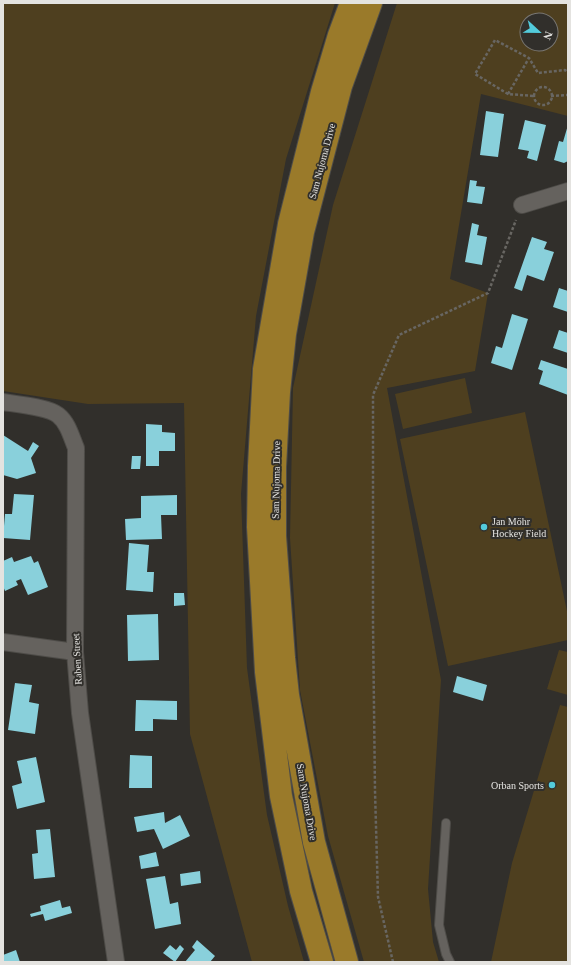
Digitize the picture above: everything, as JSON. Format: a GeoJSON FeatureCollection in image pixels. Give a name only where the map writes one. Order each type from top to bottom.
{"type":"FeatureCollection","features":[{"type":"Feature","properties":{"kind":"highway","name":"Sam Nujoma Drive"},"geometry":{"type":"LineString","coordinates":[[322,962],[301,891],[281,796],[266,672],[258,527],[259,466],[264,369],[289,224],[322,92],[351,3]]}},
{"type":"Feature","properties":{"kind":"highway","name":"Sam Nujoma Drive"},"geometry":{"type":"LineString","coordinates":[[347,962],[314,842],[288,695],[275,543],[275,467],[279,392],[285,334],[303,232],[342,86],[371,3]]}},
{"type":"Feature","properties":{"kind":"street"},"geometry":{"type":"LineString","coordinates":[[522,205],[568,190]]}},
{"type":"Feature","properties":{"kind":"street","name":"Raben Street"},"geometry":{"type":"LineString","coordinates":[[3,402],[35,406],[57,414],[68,428],[76,448],[75,652],[80,713],[116,962]]}},
{"type":"Feature","properties":{"kind":"street"},"geometry":{"type":"LineString","coordinates":[[3,642],[75,652]]}},
{"type":"Feature","properties":{"kind":"lane"},"geometry":{"type":"LineString","coordinates":[[446,823],[439,924],[446,954],[450,962]]}},
{"type":"Feature","properties":{"kind":"path"},"geometry":{"type":"LineString","coordinates":[[533,96],[508,94],[476,74],[495,40],[529,58],[538,73],[565,70],[568,72]]}},
{"type":"Feature","properties":{"kind":"path"},"geometry":{"type":"LineString","coordinates":[[508,94],[529,58]]}},
{"type":"Feature","properties":{"kind":"path"},"geometry":{"type":"LineString","coordinates":[[543,86],[549,88],[552,93],[551,96],[550,102],[546,105],[542,105],[536,103],[533,96],[539,87],[543,86]]}},
{"type":"Feature","properties":{"kind":"path"},"geometry":{"type":"LineString","coordinates":[[551,96],[568,95]]}},
{"type":"Feature","properties":{"kind":"path"},"geometry":{"type":"LineString","coordinates":[[393,962],[378,898],[373,624],[373,395],[398,335],[488,292],[522,205]]}},
{"type":"Feature","properties":{"kind":"shaded area"},"geometry":{"type":"Polygon","coordinates":[[[3,3],[335,3],[286,159],[256,316],[241,494],[247,668],[267,815],[288,906],[304,962],[252,962],[190,734],[184,403],[88,404],[3,391],[3,3]]]}},
{"type":"Feature","properties":{"kind":"shaded area"},"geometry":{"type":"Polygon","coordinates":[[[397,3],[568,3],[568,116],[481,94],[450,279],[488,293],[475,371],[387,388],[441,680],[428,889],[433,942],[439,962],[364,962],[328,836],[300,690],[290,538],[293,388],[333,205],[397,3]]]}},
{"type":"Feature","properties":{"kind":"shaded area"},"geometry":{"type":"Polygon","coordinates":[[[465,378],[472,413],[403,429],[395,394],[465,378]]]}},
{"type":"Feature","properties":{"kind":"shaded area","name":"Jan Möhr Hockey Field"},"geometry":{"type":"Polygon","coordinates":[[[525,412],[568,616],[568,640],[448,666],[400,439],[525,412]]]}},
{"type":"Feature","properties":{"kind":"shaded area"},"geometry":{"type":"Polygon","coordinates":[[[559,650],[568,652],[568,695],[547,689],[559,650]]]}},
{"type":"Feature","properties":{"kind":"shaded area","name":"Orban Sports"},"geometry":{"type":"Polygon","coordinates":[[[560,705],[568,707],[568,962],[491,962],[512,863],[560,705]]]}},
{"type":"Feature","properties":{"kind":"building"},"geometry":{"type":"Polygon","coordinates":[[[486,111],[504,114],[498,157],[480,155],[486,111]]]}},
{"type":"Feature","properties":{"kind":"building"},"geometry":{"type":"Polygon","coordinates":[[[525,120],[546,125],[537,161],[527,158],[529,151],[518,149],[525,120]]]}},
{"type":"Feature","properties":{"kind":"building"},"geometry":{"type":"Polygon","coordinates":[[[568,125],[568,161],[564,163],[554,160],[559,141],[563,142],[568,125]]]}},
{"type":"Feature","properties":{"kind":"building"},"geometry":{"type":"Polygon","coordinates":[[[470,180],[477,181],[476,186],[485,187],[482,204],[467,202],[470,180]]]}},
{"type":"Feature","properties":{"kind":"building"},"geometry":{"type":"Polygon","coordinates":[[[472,223],[479,225],[477,235],[487,237],[482,265],[465,262],[472,223]]]}},
{"type":"Feature","properties":{"kind":"building"},"geometry":{"type":"Polygon","coordinates":[[[532,237],[547,242],[544,249],[554,252],[544,281],[527,275],[522,291],[514,288],[532,237]]]}},
{"type":"Feature","properties":{"kind":"building"},"geometry":{"type":"Polygon","coordinates":[[[559,288],[568,291],[568,312],[553,307],[559,288]]]}},
{"type":"Feature","properties":{"kind":"building"},"geometry":{"type":"Polygon","coordinates":[[[512,314],[528,319],[512,370],[491,363],[496,346],[502,348],[512,314]]]}},
{"type":"Feature","properties":{"kind":"building"},"geometry":{"type":"Polygon","coordinates":[[[559,330],[568,333],[568,353],[553,348],[559,330]]]}},
{"type":"Feature","properties":{"kind":"building"},"geometry":{"type":"Polygon","coordinates":[[[541,360],[568,369],[568,395],[539,384],[543,371],[538,369],[541,360]]]}},
{"type":"Feature","properties":{"kind":"building"},"geometry":{"type":"Polygon","coordinates":[[[146,424],[162,425],[162,432],[175,433],[175,451],[159,451],[159,466],[146,466],[146,424]]]}},
{"type":"Feature","properties":{"kind":"building"},"geometry":{"type":"Polygon","coordinates":[[[3,435],[28,451],[33,442],[39,446],[31,458],[36,473],[17,479],[3,475],[3,435]]]}},
{"type":"Feature","properties":{"kind":"building"},"geometry":{"type":"Polygon","coordinates":[[[132,456],[141,456],[140,469],[131,469],[132,456]]]}},
{"type":"Feature","properties":{"kind":"building"},"geometry":{"type":"Polygon","coordinates":[[[14,494],[34,495],[30,540],[3,538],[5,514],[12,514],[14,494]]]}},
{"type":"Feature","properties":{"kind":"building"},"geometry":{"type":"Polygon","coordinates":[[[177,495],[177,515],[161,515],[162,539],[126,540],[125,519],[141,518],[141,496],[177,495]]]}},
{"type":"Feature","properties":{"kind":"building"},"geometry":{"type":"Polygon","coordinates":[[[129,543],[149,545],[147,572],[154,572],[153,592],[126,590],[129,543]]]}},
{"type":"Feature","properties":{"kind":"building"},"geometry":{"type":"Polygon","coordinates":[[[31,556],[34,563],[38,561],[48,587],[28,595],[21,579],[16,581],[18,585],[5,591],[3,586],[3,561],[12,557],[14,562],[31,556]]]}},
{"type":"Feature","properties":{"kind":"building"},"geometry":{"type":"Polygon","coordinates":[[[174,593],[184,593],[185,605],[174,606],[174,593]]]}},
{"type":"Feature","properties":{"kind":"building"},"geometry":{"type":"Polygon","coordinates":[[[158,614],[159,660],[128,661],[127,615],[158,614]]]}},
{"type":"Feature","properties":{"kind":"building"},"geometry":{"type":"Polygon","coordinates":[[[457,676],[487,685],[483,701],[453,692],[457,676]]]}},
{"type":"Feature","properties":{"kind":"building"},"geometry":{"type":"Polygon","coordinates":[[[15,683],[32,685],[29,702],[39,704],[35,734],[8,730],[15,683]]]}},
{"type":"Feature","properties":{"kind":"building"},"geometry":{"type":"Polygon","coordinates":[[[136,700],[177,701],[177,720],[153,719],[153,731],[135,731],[136,700]]]}},
{"type":"Feature","properties":{"kind":"building"},"geometry":{"type":"Polygon","coordinates":[[[130,755],[152,756],[152,788],[129,788],[130,755]]]}},
{"type":"Feature","properties":{"kind":"building"},"geometry":{"type":"Polygon","coordinates":[[[36,757],[45,802],[17,809],[12,786],[22,783],[17,761],[36,757]]]}},
{"type":"Feature","properties":{"kind":"building"},"geometry":{"type":"Polygon","coordinates":[[[164,812],[165,823],[180,815],[190,836],[163,849],[154,829],[137,832],[134,817],[164,812]]]}},
{"type":"Feature","properties":{"kind":"building"},"geometry":{"type":"Polygon","coordinates":[[[50,829],[55,877],[34,879],[32,854],[38,853],[36,830],[50,829]]]}},
{"type":"Feature","properties":{"kind":"building"},"geometry":{"type":"Polygon","coordinates":[[[156,852],[159,866],[141,869],[139,856],[156,852]]]}},
{"type":"Feature","properties":{"kind":"building"},"geometry":{"type":"Polygon","coordinates":[[[200,871],[201,883],[181,886],[180,874],[200,871]]]}},
{"type":"Feature","properties":{"kind":"building"},"geometry":{"type":"Polygon","coordinates":[[[165,876],[170,904],[178,902],[181,924],[155,929],[146,879],[165,876]]]}},
{"type":"Feature","properties":{"kind":"building"},"geometry":{"type":"Polygon","coordinates":[[[60,900],[62,908],[70,906],[72,913],[45,921],[43,914],[31,917],[30,914],[41,911],[40,906],[60,900]]]}},
{"type":"Feature","properties":{"kind":"building"},"geometry":{"type":"Polygon","coordinates":[[[197,940],[215,956],[210,962],[185,962],[195,950],[192,947],[197,940]]]}},
{"type":"Feature","properties":{"kind":"building"},"geometry":{"type":"Polygon","coordinates":[[[170,945],[176,950],[180,945],[184,949],[175,962],[163,953],[170,945]]]}},
{"type":"Feature","properties":{"kind":"building"},"geometry":{"type":"Polygon","coordinates":[[[16,950],[20,962],[3,962],[3,955],[16,950]]]}},
{"type":"Feature","properties":{"kind":"place","name":"Jan Möhr Hockey Field"},"geometry":{"type":"Point","coordinates":[484,527]}},
{"type":"Feature","properties":{"kind":"place","name":"Orban Sports"},"geometry":{"type":"Point","coordinates":[552,785]}}]}
